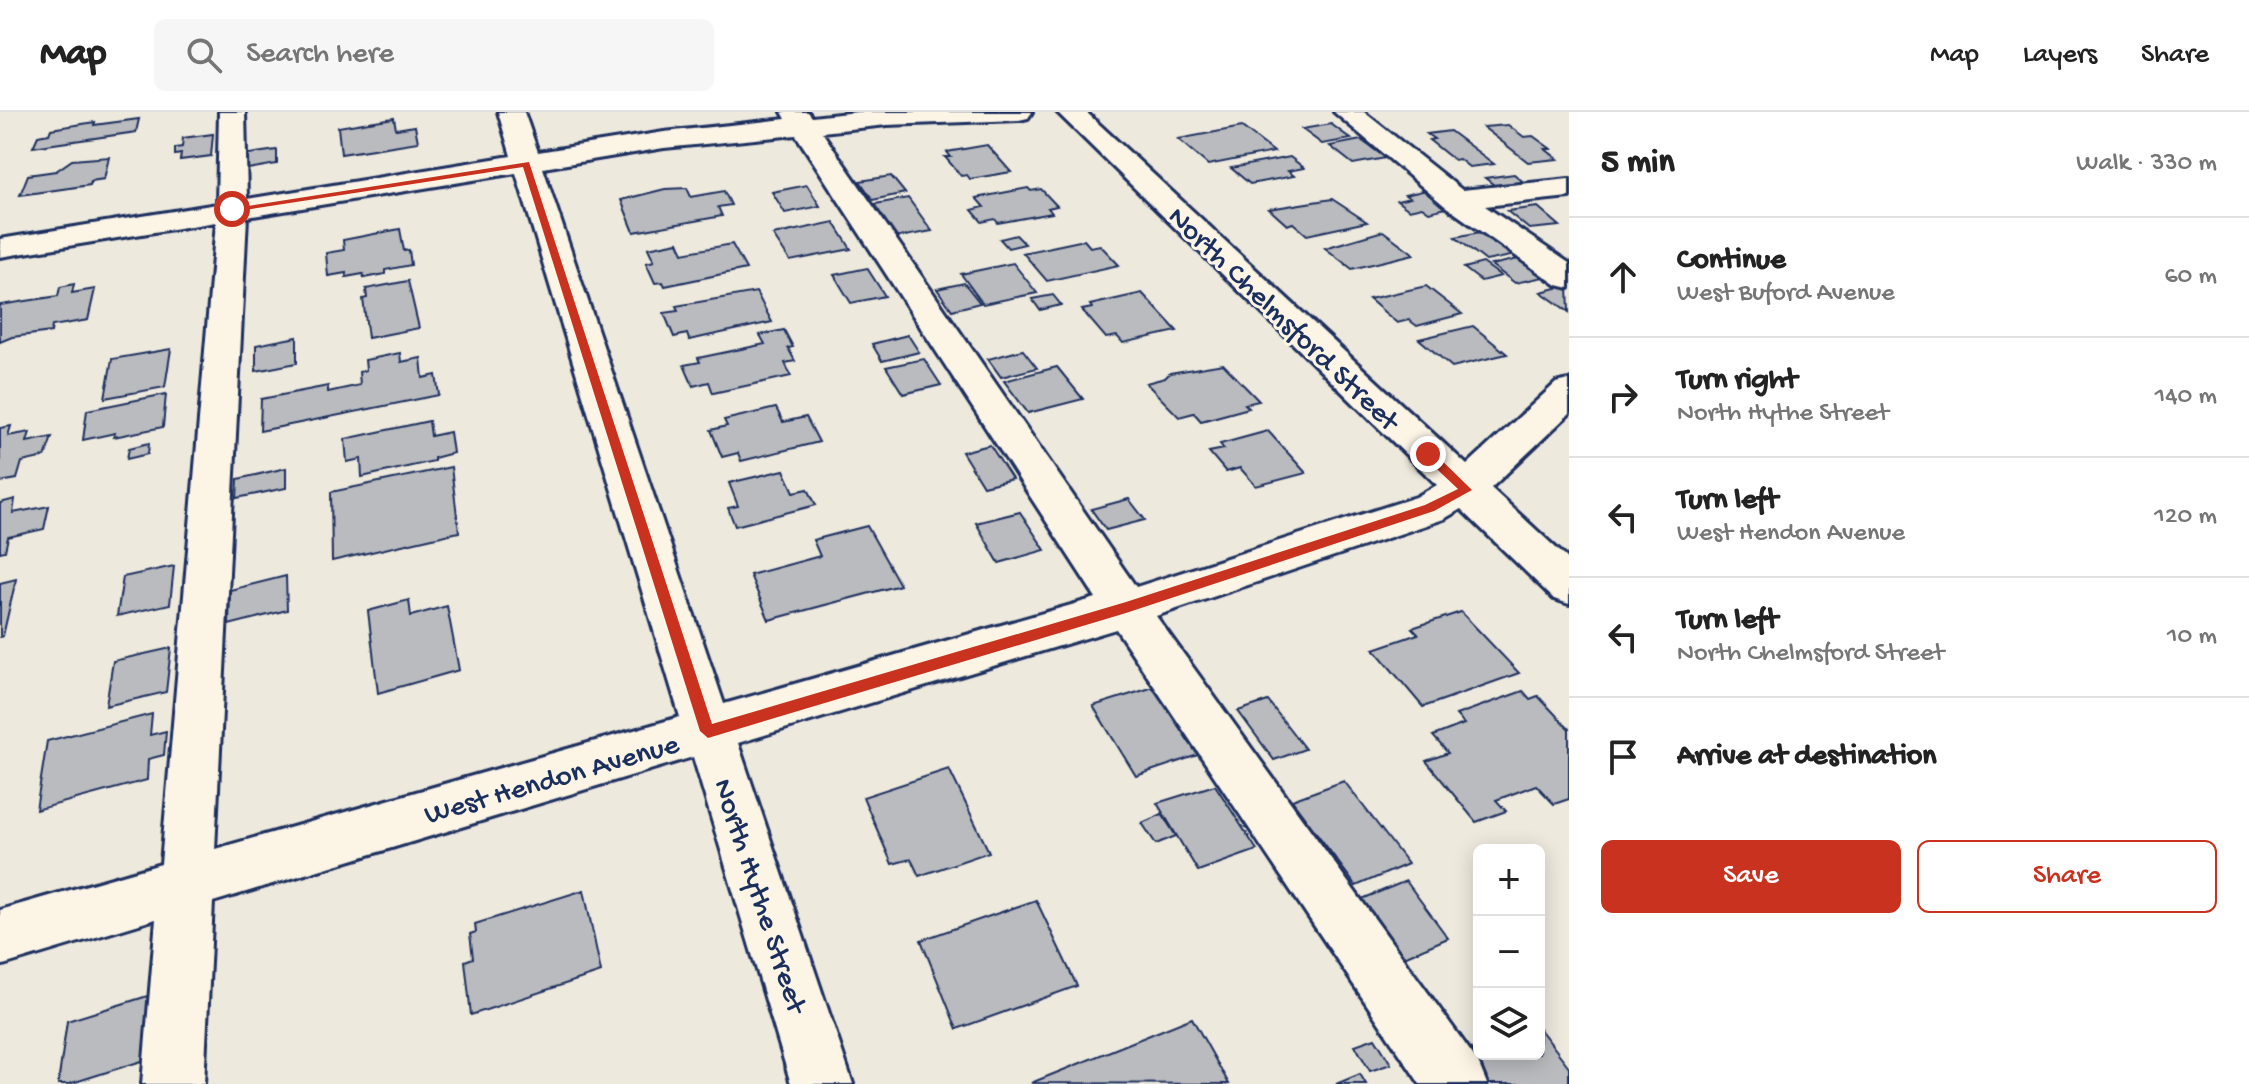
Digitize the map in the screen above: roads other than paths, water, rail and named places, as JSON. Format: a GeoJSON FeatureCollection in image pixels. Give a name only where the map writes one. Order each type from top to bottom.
{"type":"FeatureCollection","features":[{"type":"Feature","properties":{"kind":"street"},"geometry":{"type":"LineString","coordinates":[[173,1084],[232,209],[232,112]]}},
{"type":"Feature","properties":{"kind":"street","name":"North Hythe Street"},"geometry":{"type":"LineString","coordinates":[[511,112],[822,1084]]}},
{"type":"Feature","properties":{"kind":"street"},"geometry":{"type":"LineString","coordinates":[[0,248],[799,118],[1019,112]]}},
{"type":"Feature","properties":{"kind":"street","name":"North Chelmsford Street"},"geometry":{"type":"LineString","coordinates":[[1070,112],[1569,587]]}},
{"type":"Feature","properties":{"kind":"street"},"geometry":{"type":"LineString","coordinates":[[1347,112],[1456,200],[1569,278]]}},
{"type":"Feature","properties":{"kind":"street"},"geometry":{"type":"LineString","coordinates":[[799,118],[1126,608],[1456,1084]]}},
{"type":"Feature","properties":{"kind":"street"},"geometry":{"type":"LineString","coordinates":[[1456,200],[1569,188]]}},
{"type":"Feature","properties":{"kind":"street","name":"West Hendon Avenue"},"geometry":{"type":"LineString","coordinates":[[0,938],[1126,608],[1430,508],[1466,490],[1517,445],[1569,392]]}}]}
